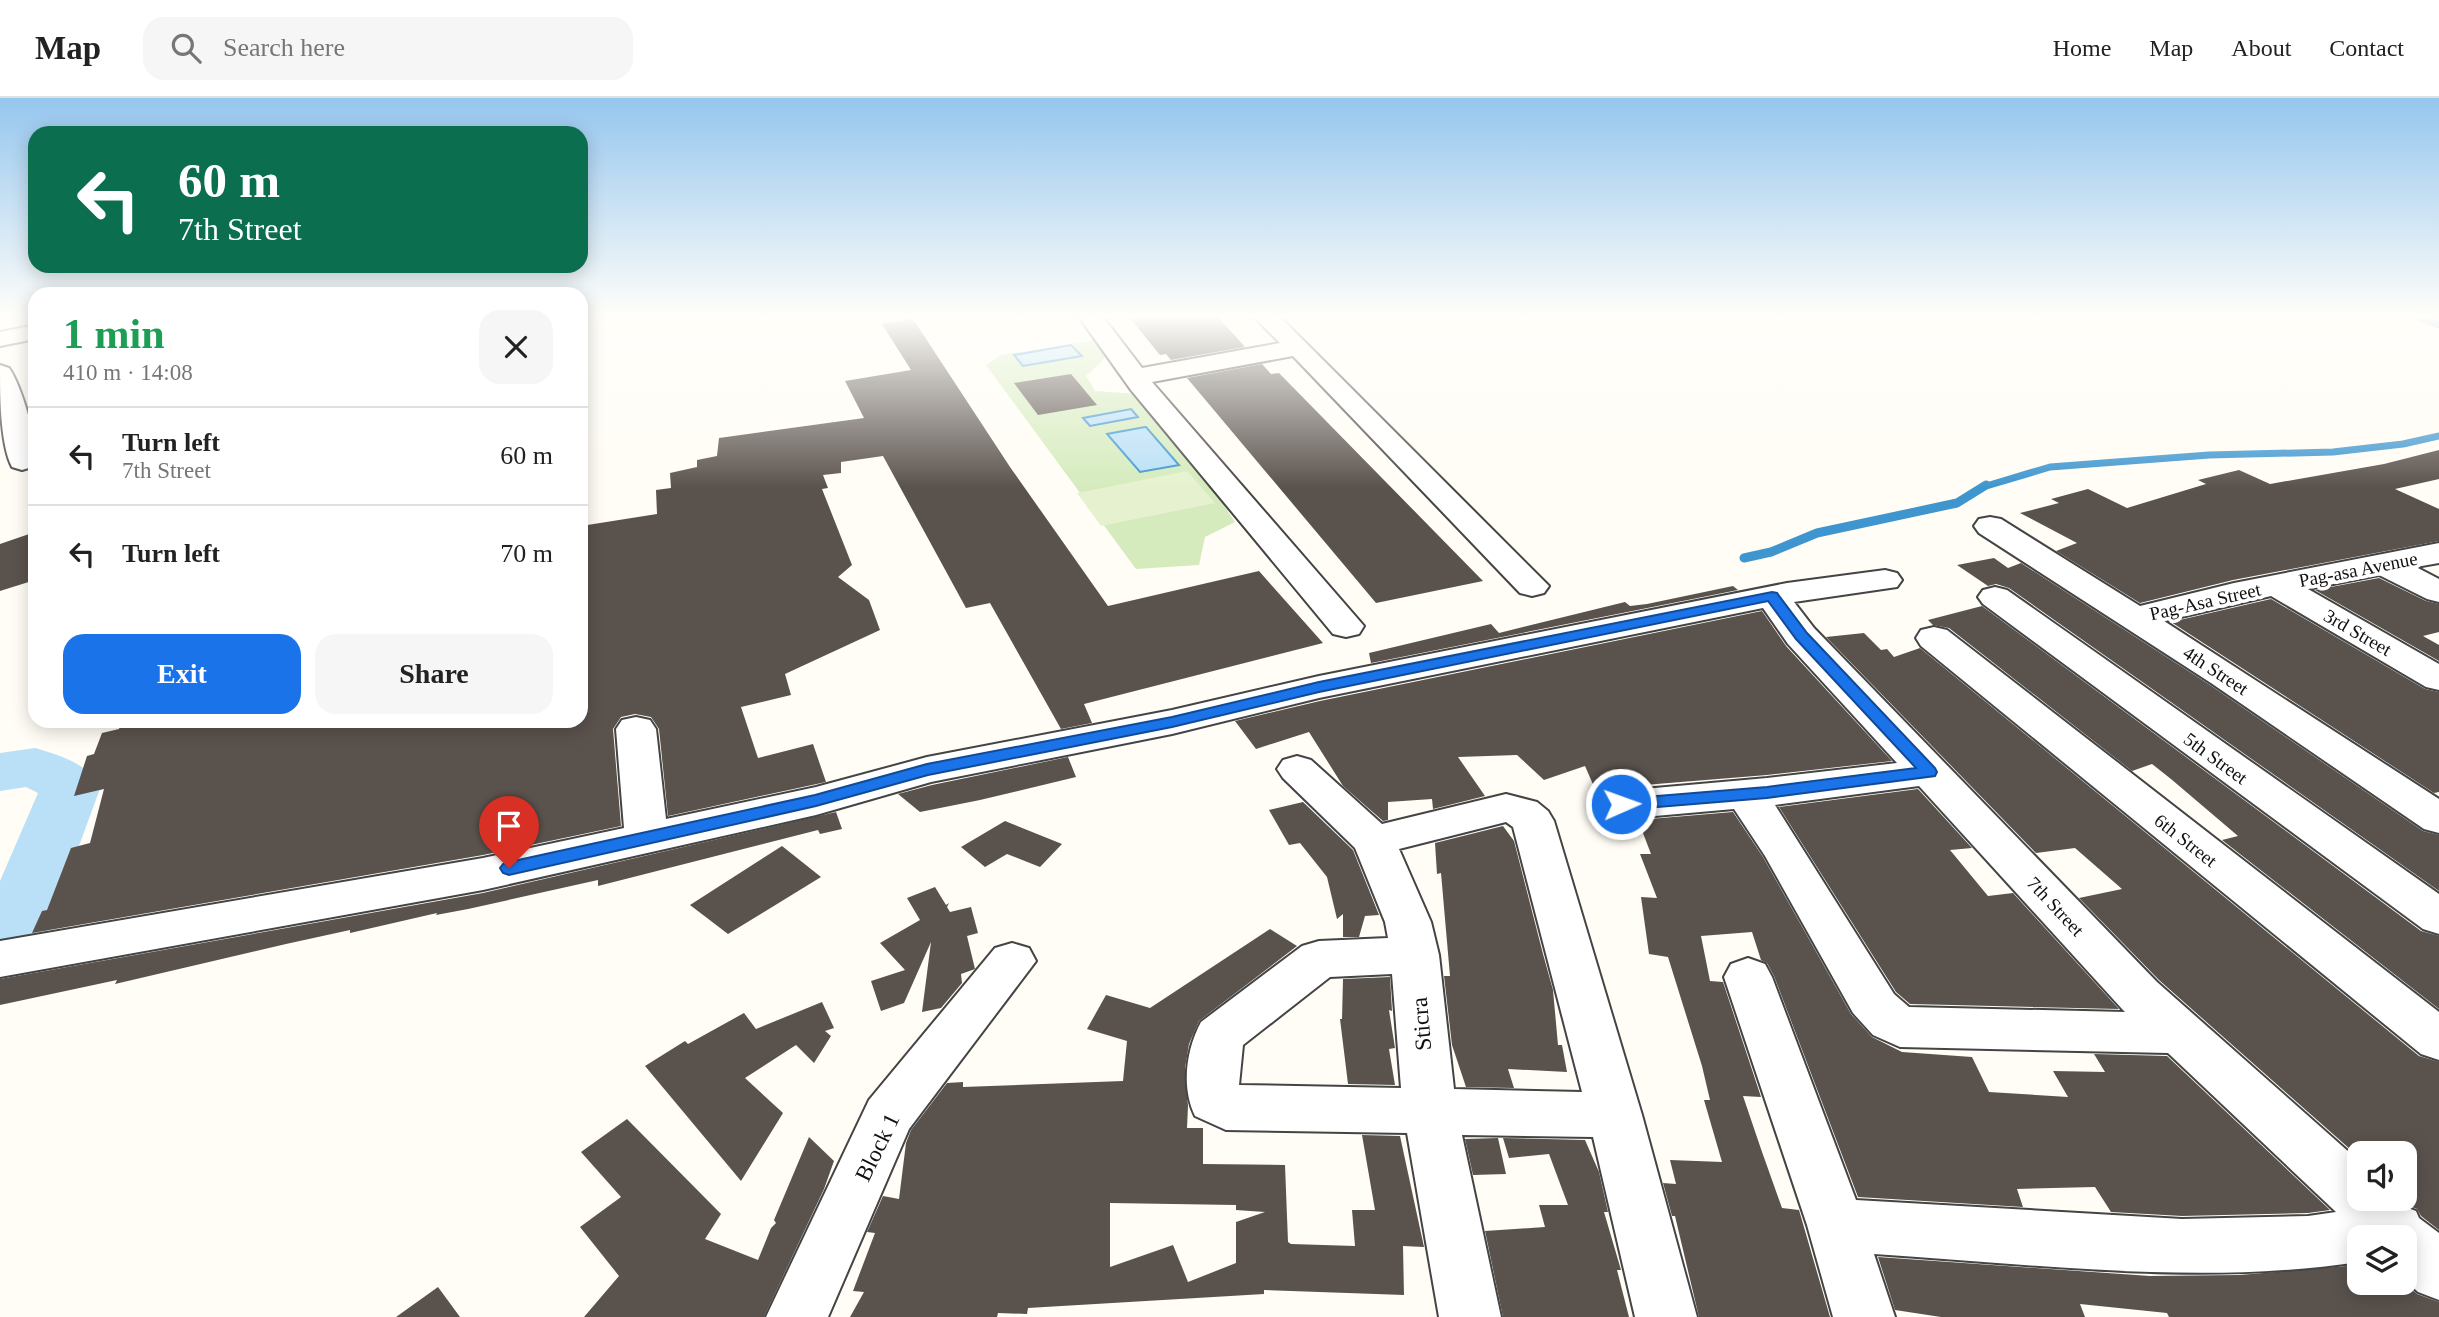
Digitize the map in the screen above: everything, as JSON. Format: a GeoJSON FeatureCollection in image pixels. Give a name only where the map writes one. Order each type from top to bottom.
{"type":"FeatureCollection","features":[{"type":"Feature","properties":{"kind":"street"},"geometry":{"type":"LineString","coordinates":[[0,374],[10,398],[19,462]]}},
{"type":"Feature","properties":{"kind":"street"},"geometry":{"type":"LineString","coordinates":[[1133,374],[1346,626]]}},
{"type":"Feature","properties":{"kind":"street"},"geometry":{"type":"LineString","coordinates":[[1135,377],[1156,374]]}},
{"type":"Feature","properties":{"kind":"street"},"geometry":{"type":"LineString","coordinates":[[1324,374],[1532,586]]}},
{"type":"Feature","properties":{"kind":"street","name":"4th Street"},"geometry":{"type":"LineString","coordinates":[[1990,526],[2439,819]]}},
{"type":"Feature","properties":{"kind":"street","name":"Pag-asa Avenue"},"geometry":{"type":"LineString","coordinates":[[2277,585],[2439,553]]}},
{"type":"Feature","properties":{"kind":"street"},"geometry":{"type":"LineString","coordinates":[[2383,564],[2439,592]]}},
{"type":"Feature","properties":{"kind":"street"},"geometry":{"type":"LineString","coordinates":[[0,960],[402,890],[816,800],[927,770],[1172,722],[1319,687],[1772,596],[1885,579]]}},
{"type":"Feature","properties":{"kind":"street","name":"Pag-Asa Street"},"geometry":{"type":"LineString","coordinates":[[2134,618],[2277,585]]}},
{"type":"Feature","properties":{"kind":"street","name":"3rd Street"},"geometry":{"type":"LineString","coordinates":[[2277,585],[2439,679]]}},
{"type":"Feature","properties":{"kind":"street","name":"7th Street"},"geometry":{"type":"LineString","coordinates":[[1772,596],[1801,636],[2140,996],[2439,1272]]}},
{"type":"Feature","properties":{"kind":"street","name":"5th Street"},"geometry":{"type":"LineString","coordinates":[[1995,597],[2439,917]]}},
{"type":"Feature","properties":{"kind":"street","name":"6th Street"},"geometry":{"type":"LineString","coordinates":[[1934,638],[2439,1040]]}},
{"type":"Feature","properties":{"kind":"street"},"geometry":{"type":"LineString","coordinates":[[636,729],[639,784],[647,837]]}},
{"type":"Feature","properties":{"kind":"street","name":"Sticra"},"geometry":{"type":"LineString","coordinates":[[1297,769],[1374,841],[1408,922],[1415,955],[1430,1112],[1470,1317]]}},
{"type":"Feature","properties":{"kind":"street"},"geometry":{"type":"LineString","coordinates":[[1621,804],[1745,794],[1929,772]]}},
{"type":"Feature","properties":{"kind":"street"},"geometry":{"type":"LineString","coordinates":[[1745,794],[1773,832],[1872,1004],[1885,1018],[1900,1027],[2181,1033]]}},
{"type":"Feature","properties":{"kind":"street"},"geometry":{"type":"LineString","coordinates":[[1374,841],[1506,808],[1522,812],[1533,821],[1615,1115],[1666,1317]]}},
{"type":"Feature","properties":{"kind":"street"},"geometry":{"type":"LineString","coordinates":[[1415,955],[1320,960],[1219,1036],[1212,1089],[1214,1100],[1226,1107],[1615,1115]]}},
{"type":"Feature","properties":{"kind":"street","name":"Block 1"},"geometry":{"type":"LineString","coordinates":[[797,1317],[888,1116],[1012,961]]}},
{"type":"Feature","properties":{"kind":"street"},"geometry":{"type":"LineString","coordinates":[[1748,977],[1836,1225],[1864,1317]]}},
{"type":"Feature","properties":{"kind":"street"},"geometry":{"type":"LineString","coordinates":[[1836,1225],[2182,1246],[2308,1243],[2384,1221]]}},
{"type":"Feature","properties":{"kind":"green space"},"geometry":{"type":"Polygon","coordinates":[[[993,374],[1088,374],[1086,376],[1095,391],[1139,394],[1207,480],[1235,522],[1205,537],[1199,565],[1136,569],[993,374]]]}},
{"type":"Feature","properties":{"kind":"green space"},"geometry":{"type":"Polygon","coordinates":[[[1187,471],[1215,503],[1101,526],[1077,493],[1187,471]]]}},
{"type":"Feature","properties":{"kind":"water"},"geometry":{"type":"Polygon","coordinates":[[[1131,409],[1138,417],[1090,426],[1083,418],[1131,409]]]}},
{"type":"Feature","properties":{"kind":"water"},"geometry":{"type":"Polygon","coordinates":[[[1146,427],[1179,465],[1140,472],[1107,434],[1146,427]]]}},
{"type":"Feature","properties":{"kind":"building"},"geometry":{"type":"Polygon","coordinates":[[[888,374],[949,374],[1010,467],[1108,606],[1259,571],[1323,643],[1084,704],[1092,723],[1061,729],[990,603],[966,608],[883,456],[841,462],[841,473],[823,475],[828,488],[822,489],[852,565],[838,577],[869,600],[880,630],[785,674],[791,695],[741,707],[758,758],[813,744],[826,782],[668,816],[659,729],[651,717],[635,714],[621,717],[613,729],[621,826],[483,855],[32,933],[42,911],[47,910],[71,848],[90,843],[104,789],[74,796],[87,756],[94,754],[102,733],[119,728],[588,728],[588,525],[657,514],[656,490],[671,488],[670,473],[697,467],[697,460],[717,456],[719,438],[864,418],[845,381],[888,374]]]}},
{"type":"Feature","properties":{"kind":"building"},"geometry":{"type":"Polygon","coordinates":[[[1071,374],[1097,405],[1038,415],[1014,383],[1071,374]]]}},
{"type":"Feature","properties":{"kind":"building"},"geometry":{"type":"Polygon","coordinates":[[[1209,374],[1280,374],[1483,581],[1376,603],[1187,378],[1209,374]]]}},
{"type":"Feature","properties":{"kind":"building"},"geometry":{"type":"Polygon","coordinates":[[[2439,450],[2439,479],[2395,489],[2439,509],[2439,541],[2233,580],[2140,603],[2056,551],[2077,543],[2020,513],[2059,503],[2051,499],[2088,489],[2127,508],[2206,484],[2198,480],[2239,470],[2270,484],[2384,464],[2439,450]]]}},
{"type":"Feature","properties":{"kind":"building"},"geometry":{"type":"Polygon","coordinates":[[[28,534],[28,582],[0,591],[0,544],[28,534]]]}},
{"type":"Feature","properties":{"kind":"building"},"geometry":{"type":"Polygon","coordinates":[[[1994,558],[2008,568],[2021,563],[2210,685],[2423,831],[2439,835],[2439,891],[2009,588],[1996,584],[1988,586],[1957,565],[1994,558]]]}},
{"type":"Feature","properties":{"kind":"building"},"geometry":{"type":"Polygon","coordinates":[[[2379,578],[2426,601],[2439,604],[2439,632],[2423,636],[2439,645],[2439,661],[2315,590],[2379,578]]]}},
{"type":"Feature","properties":{"kind":"building"},"geometry":{"type":"Polygon","coordinates":[[[1733,586],[1738,590],[1371,663],[1369,653],[1491,624],[1499,633],[1625,602],[1630,606],[1647,604],[1733,586]]]}},
{"type":"Feature","properties":{"kind":"building"},"geometry":{"type":"Polygon","coordinates":[[[2271,599],[2425,689],[2439,692],[2439,792],[2434,793],[2171,622],[2271,599]]]}},
{"type":"Feature","properties":{"kind":"building"},"geometry":{"type":"Polygon","coordinates":[[[1982,606],[2421,931],[2439,936],[2439,1009],[2222,840],[2238,836],[2152,764],[2132,771],[1949,628],[1933,625],[1928,620],[1982,606]]]}},
{"type":"Feature","properties":{"kind":"building"},"geometry":{"type":"Polygon","coordinates":[[[1762,611],[1786,646],[1892,761],[1767,775],[1595,789],[1585,766],[1544,780],[1517,755],[1458,757],[1485,796],[1433,809],[1432,799],[1388,802],[1388,820],[1383,821],[1343,786],[1309,732],[1256,749],[1235,721],[1320,701],[1762,611]]]}},
{"type":"Feature","properties":{"kind":"building"},"geometry":{"type":"Polygon","coordinates":[[[1864,633],[1881,650],[1887,649],[1894,657],[1920,648],[2419,1056],[2439,1062],[2439,1230],[2421,1216],[2417,1209],[2417,1141],[2347,1141],[2347,1146],[2159,980],[2079,898],[2122,889],[2075,848],[2036,853],[1826,637],[1864,633]]]}},
{"type":"Feature","properties":{"kind":"building"},"geometry":{"type":"Polygon","coordinates":[[[1068,757],[1076,777],[980,800],[920,812],[898,794],[932,785],[1068,757]]]}},
{"type":"Feature","properties":{"kind":"building"},"geometry":{"type":"Polygon","coordinates":[[[1918,789],[1972,848],[1950,850],[1988,896],[2013,893],[2119,1009],[1910,1004],[1896,992],[1779,807],[1918,789]]]}},
{"type":"Feature","properties":{"kind":"building"},"geometry":{"type":"Polygon","coordinates":[[[1303,802],[1353,850],[1379,915],[1365,916],[1359,937],[1343,937],[1343,914],[1337,919],[1327,877],[1300,843],[1289,845],[1269,810],[1303,802]]]}},
{"type":"Feature","properties":{"kind":"building"},"geometry":{"type":"Polygon","coordinates":[[[836,812],[842,829],[820,834],[818,830],[598,886],[598,880],[350,933],[350,930],[115,984],[117,980],[0,1005],[0,979],[483,893],[836,812]]]}},
{"type":"Feature","properties":{"kind":"building"},"geometry":{"type":"Polygon","coordinates":[[[1733,812],[1763,857],[1851,1014],[1872,1037],[1902,1052],[1972,1057],[1989,1092],[2068,1097],[2053,1071],[2105,1072],[2094,1054],[2167,1056],[2330,1210],[2308,1213],[2182,1216],[2111,1212],[2095,1187],[2017,1189],[2023,1207],[1858,1197],[1774,976],[1767,963],[1761,960],[1752,932],[1701,936],[1710,981],[1723,982],[1761,1097],[1743,1096],[1782,1208],[1799,1210],[1830,1317],[1699,1317],[1675,1216],[1672,1216],[1663,1183],[1676,1184],[1670,1160],[1722,1162],[1704,1100],[1710,1100],[1702,1066],[1668,957],[1649,954],[1641,897],[1657,898],[1640,854],[1651,854],[1638,820],[1733,812]]]}},
{"type":"Feature","properties":{"kind":"building"},"geometry":{"type":"Polygon","coordinates":[[[1005,821],[1062,844],[1040,867],[1007,854],[985,867],[961,847],[1005,821]]]}},
{"type":"Feature","properties":{"kind":"building"},"geometry":{"type":"Polygon","coordinates":[[[1503,826],[1514,841],[1553,990],[1558,1045],[1562,1045],[1567,1072],[1508,1069],[1514,1088],[1466,1087],[1452,1045],[1444,976],[1450,976],[1441,873],[1437,874],[1435,843],[1503,826]]]}},
{"type":"Feature","properties":{"kind":"building"},"geometry":{"type":"Polygon","coordinates":[[[782,846],[821,877],[728,934],[690,905],[782,846]]]}},
{"type":"Feature","properties":{"kind":"building"},"geometry":{"type":"Polygon","coordinates":[[[935,887],[946,905],[949,903],[947,907],[950,912],[971,907],[978,933],[967,936],[975,969],[961,974],[962,983],[941,1008],[922,1012],[931,942],[904,1003],[881,1011],[871,981],[905,970],[880,943],[920,920],[907,898],[935,887]]]}},
{"type":"Feature","properties":{"kind":"building"},"geometry":{"type":"Polygon","coordinates":[[[1270,929],[1297,946],[1199,1021],[1189,1044],[1185,1068],[1187,1128],[1203,1128],[1203,1164],[1285,1165],[1288,1242],[1291,1244],[1355,1246],[1352,1210],[1375,1210],[1362,1135],[1400,1136],[1424,1247],[1403,1246],[1404,1295],[1264,1290],[1264,1294],[1028,1308],[1027,1314],[998,1313],[997,1317],[850,1317],[864,1292],[853,1291],[875,1233],[867,1232],[883,1196],[899,1199],[906,1143],[911,1130],[947,1083],[963,1082],[963,1087],[1123,1081],[1127,1041],[1087,1029],[1106,995],[1150,1008],[1270,929]],[[1110,1203],[1110,1267],[1173,1245],[1188,1282],[1236,1263],[1236,1222],[1265,1212],[1236,1210],[1236,1205],[1110,1203]]]}},
{"type":"Feature","properties":{"kind":"building"},"geometry":{"type":"Polygon","coordinates":[[[1390,977],[1392,1011],[1389,1010],[1395,1048],[1389,1049],[1395,1085],[1348,1084],[1340,1019],[1343,979],[1390,977]]]}},
{"type":"Feature","properties":{"kind":"building"},"geometry":{"type":"Polygon","coordinates":[[[822,1002],[834,1028],[825,1031],[831,1036],[814,1063],[796,1045],[745,1078],[783,1113],[741,1181],[645,1066],[685,1041],[688,1044],[744,1013],[756,1029],[822,1002]]]}},
{"type":"Feature","properties":{"kind":"building"},"geometry":{"type":"Polygon","coordinates":[[[627,1119],[721,1214],[705,1239],[758,1260],[771,1228],[776,1223],[774,1220],[809,1137],[834,1161],[824,1189],[764,1317],[584,1317],[619,1276],[580,1227],[621,1197],[581,1152],[627,1119]]]}},
{"type":"Feature","properties":{"kind":"building"},"geometry":{"type":"Polygon","coordinates":[[[1498,1138],[1506,1174],[1473,1175],[1465,1139],[1498,1138]]]}},
{"type":"Feature","properties":{"kind":"building"},"geometry":{"type":"Polygon","coordinates":[[[1503,1138],[1585,1140],[1599,1172],[1608,1212],[1604,1212],[1621,1270],[1617,1270],[1629,1317],[1503,1317],[1485,1231],[1545,1227],[1539,1205],[1568,1205],[1549,1154],[1509,1158],[1503,1138]]]}},
{"type":"Feature","properties":{"kind":"building"},"geometry":{"type":"Polygon","coordinates":[[[1878,1257],[2150,1276],[2239,1275],[2347,1266],[2347,1295],[2417,1294],[2439,1302],[2439,1317],[2169,1317],[2167,1313],[2080,1304],[2085,1317],[1941,1317],[1895,1310],[1878,1257]]]}},
{"type":"Feature","properties":{"kind":"building"},"geometry":{"type":"Polygon","coordinates":[[[438,1287],[460,1317],[396,1317],[438,1287]]]}},
{"type":"Feature","properties":{"kind":"waterway"},"geometry":{"type":"LineString","coordinates":[[1983,487],[2050,467],[2209,455],[2333,452],[2403,444],[2439,436]]}},
{"type":"Feature","properties":{"kind":"waterway"},"geometry":{"type":"LineString","coordinates":[[1744,558],[1771,552],[1817,533],[1957,503],[1986,485]]}},
{"type":"Feature","properties":{"kind":"waterway"},"geometry":{"type":"LineString","coordinates":[[0,772],[35,767],[71,786],[7,946]]}},
{"type":"Feature","properties":{"kind":"route"},"geometry":{"type":"LineString","coordinates":[[509,868],[816,800],[927,770],[1172,722],[1319,687],[1772,596],[1801,636],[1929,772],[1767,792],[1647,804],[1621,804]]}}]}
